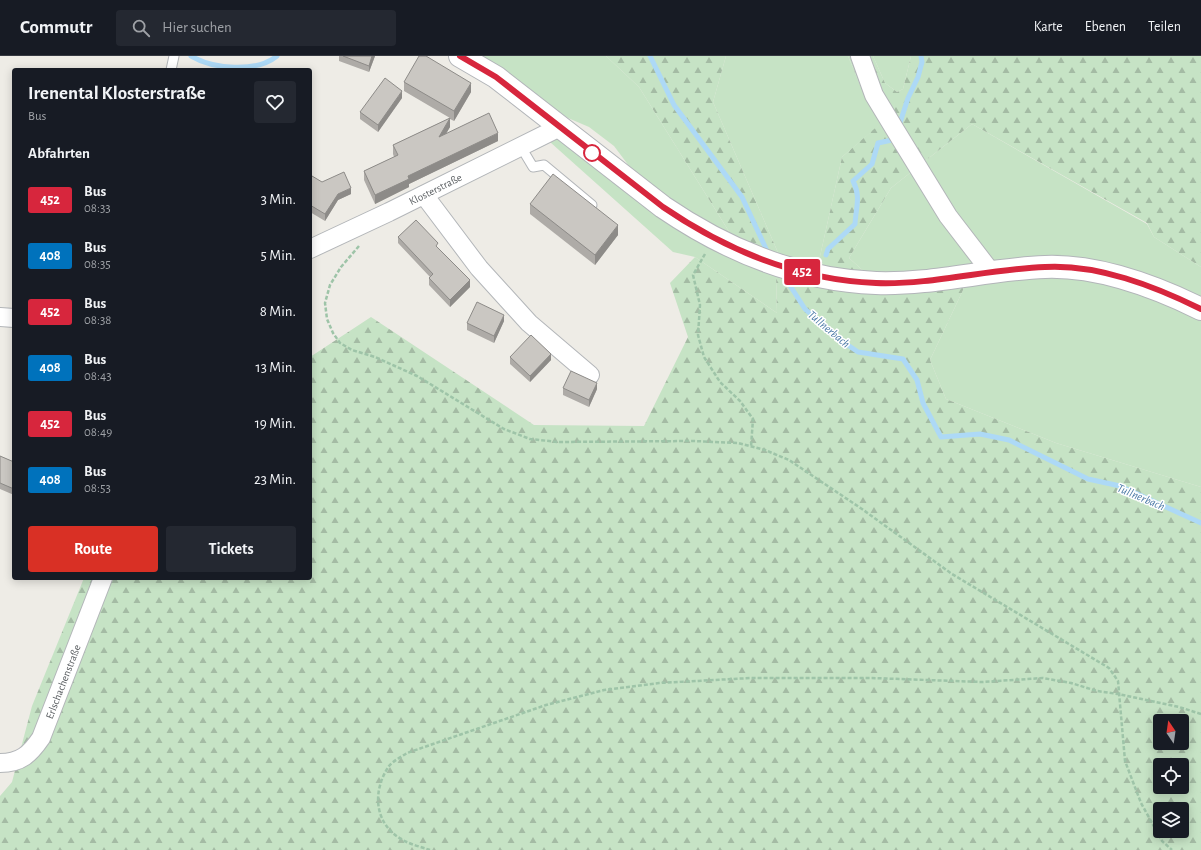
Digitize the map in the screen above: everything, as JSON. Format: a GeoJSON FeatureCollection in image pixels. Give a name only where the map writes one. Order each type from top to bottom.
{"type":"FeatureCollection","features":[{"type":"Feature","properties":{"kind":"street"},"geometry":{"type":"LineString","coordinates":[[460,56],[496,77],[663,207],[706,243],[738,249],[803,272],[844,280],[885,283],[930,282],[991,272],[1046,267],[1094,271],[1133,281],[1201,309]]}},
{"type":"Feature","properties":{"kind":"street"},"geometry":{"type":"LineString","coordinates":[[860,56],[874,95],[894,128],[948,216],[991,272]]}},
{"type":"Feature","properties":{"kind":"street","name":"Klosterstraße"},"geometry":{"type":"LineString","coordinates":[[312,248],[424,195],[560,127]]}},
{"type":"Feature","properties":{"kind":"street"},"geometry":{"type":"LineString","coordinates":[[424,195],[479,268],[529,323],[590,375]]}},
{"type":"Feature","properties":{"kind":"street"},"geometry":{"type":"LineString","coordinates":[[0,318],[12,318]]}},
{"type":"Feature","properties":{"kind":"street","name":"Erlschachenstraße"},"geometry":{"type":"LineString","coordinates":[[0,763],[7,763],[29,755],[41,738],[102,580]]}},
{"type":"Feature","properties":{"kind":"lane"},"geometry":{"type":"LineString","coordinates":[[171,68],[174,56]]}},
{"type":"Feature","properties":{"kind":"lane"},"geometry":{"type":"LineString","coordinates":[[521,147],[533,167],[544,165],[602,213]]}},
{"type":"Feature","properties":{"kind":"path"},"geometry":{"type":"LineString","coordinates":[[706,243],[693,275],[700,305],[698,335],[704,357],[720,382],[740,401],[753,419],[751,447]]}},
{"type":"Feature","properties":{"kind":"path"},"geometry":{"type":"LineString","coordinates":[[360,245],[341,267],[330,284],[325,303],[327,319],[332,333],[340,343],[352,350],[375,357],[417,376],[504,429],[530,439],[558,442],[693,441],[738,443],[789,460],[862,509],[952,574],[1109,668],[1118,681],[1125,761],[1141,803],[1162,841],[1172,850]]}},
{"type":"Feature","properties":{"kind":"path"},"geometry":{"type":"LineString","coordinates":[[430,850],[401,839],[387,828],[379,815],[377,798],[381,780],[390,765],[406,753],[414,750],[546,705],[604,690],[659,683],[751,678],[872,678],[982,682],[1043,678],[1071,683],[1097,691],[1118,694],[1201,714]]}},
{"type":"Feature","properties":{"kind":"green space"},"geometry":{"type":"Polygon","coordinates":[[[477,56],[606,56],[639,87],[733,238],[688,214],[635,174],[614,146],[589,127],[568,118],[477,56]]]}},
{"type":"Feature","properties":{"kind":"green space"},"geometry":{"type":"Polygon","coordinates":[[[606,56],[726,56],[713,102],[779,255],[733,238],[639,87],[606,56]]]}},
{"type":"Feature","properties":{"kind":"green space"},"geometry":{"type":"Polygon","coordinates":[[[726,56],[848,56],[860,85],[878,94],[890,116],[842,157],[817,270],[779,255],[713,102],[726,56]]]}},
{"type":"Feature","properties":{"kind":"green space"},"geometry":{"type":"Polygon","coordinates":[[[848,56],[873,56],[885,83],[897,92],[903,89],[911,56],[1201,56],[1201,267],[1154,237],[1147,223],[972,124],[891,188],[849,258],[887,292],[964,288],[930,360],[946,399],[1056,443],[1201,487],[1201,850],[0,850],[0,796],[12,782],[32,706],[83,580],[312,580],[312,356],[371,317],[534,425],[644,426],[688,337],[670,283],[695,257],[777,313],[776,275],[817,270],[842,157],[889,116],[878,94],[860,85],[848,56]]]}},
{"type":"Feature","properties":{"kind":"green space"},"geometry":{"type":"Polygon","coordinates":[[[873,56],[911,56],[903,89],[897,92],[885,83],[873,56]]]}},
{"type":"Feature","properties":{"kind":"green space"},"geometry":{"type":"Polygon","coordinates":[[[972,124],[1147,224],[1154,237],[1201,267],[1201,487],[1056,443],[946,399],[930,360],[964,288],[887,292],[849,258],[891,188],[972,124]]]}},
{"type":"Feature","properties":{"kind":"green space"},"geometry":{"type":"Polygon","coordinates":[[[561,138],[721,253],[756,269],[776,275],[777,313],[695,257],[673,252],[550,142],[561,138]]]}},
{"type":"Feature","properties":{"kind":"building"},"geometry":{"type":"Polygon","coordinates":[[[343,56],[372,56],[369,66],[343,56]]]}},
{"type":"Feature","properties":{"kind":"building"},"geometry":{"type":"Polygon","coordinates":[[[419,56],[426,56],[471,83],[454,111],[404,82],[419,56]]]}},
{"type":"Feature","properties":{"kind":"building"},"geometry":{"type":"Polygon","coordinates":[[[385,78],[402,91],[378,125],[360,112],[385,78]]]}},
{"type":"Feature","properties":{"kind":"building"},"geometry":{"type":"Polygon","coordinates":[[[489,113],[498,133],[408,176],[409,179],[375,195],[364,171],[398,155],[393,145],[450,118],[439,137],[489,113]]]}},
{"type":"Feature","properties":{"kind":"building"},"geometry":{"type":"Polygon","coordinates":[[[344,172],[351,188],[338,194],[325,214],[312,206],[312,176],[322,182],[344,172]]]}},
{"type":"Feature","properties":{"kind":"building"},"geometry":{"type":"Polygon","coordinates":[[[553,174],[618,225],[595,255],[530,204],[553,174]]]}},
{"type":"Feature","properties":{"kind":"building"},"geometry":{"type":"Polygon","coordinates":[[[416,220],[438,243],[436,246],[470,280],[450,300],[429,278],[433,274],[398,237],[416,220]]]}},
{"type":"Feature","properties":{"kind":"building"},"geometry":{"type":"Polygon","coordinates":[[[477,302],[504,315],[494,336],[467,323],[477,302]]]}},
{"type":"Feature","properties":{"kind":"building"},"geometry":{"type":"Polygon","coordinates":[[[531,335],[551,354],[530,376],[510,357],[531,335]]]}},
{"type":"Feature","properties":{"kind":"building"},"geometry":{"type":"Polygon","coordinates":[[[571,371],[597,383],[589,400],[563,388],[571,371]]]}},
{"type":"Feature","properties":{"kind":"building"},"geometry":{"type":"Polygon","coordinates":[[[0,456],[12,461],[12,488],[0,483],[0,456]]]}},
{"type":"Feature","properties":{"kind":"waterway","name":"Tullnerbach"},"geometry":{"type":"LineString","coordinates":[[191,56],[211,64],[234,67],[258,65],[277,56]]}},
{"type":"Feature","properties":{"kind":"waterway","name":"Tullnerbach"},"geometry":{"type":"LineString","coordinates":[[650,56],[674,105],[742,197],[768,253]]}},
{"type":"Feature","properties":{"kind":"waterway"},"geometry":{"type":"LineString","coordinates":[[899,126],[908,98],[918,77],[922,62],[921,56]]}},
{"type":"Feature","properties":{"kind":"waterway"},"geometry":{"type":"LineString","coordinates":[[826,255],[828,249],[855,224],[857,192],[853,181],[872,164],[878,143],[892,140],[896,136]]}},
{"type":"Feature","properties":{"kind":"waterway","name":"Tullnerbach"},"geometry":{"type":"LineString","coordinates":[[782,273],[805,309],[836,337],[858,352],[903,359],[917,380],[923,403],[941,437],[980,434],[1009,440],[1088,479],[1120,486],[1201,523]]}},
{"type":"Feature","properties":{"kind":"bus line","name":"452"},"geometry":{"type":"LineString","coordinates":[[460,56],[496,77],[663,207],[687,223],[716,240],[793,270],[844,280],[877,283],[930,282],[1019,269],[1046,267],[1071,268],[1094,271],[1133,281],[1201,309]]}}]}
